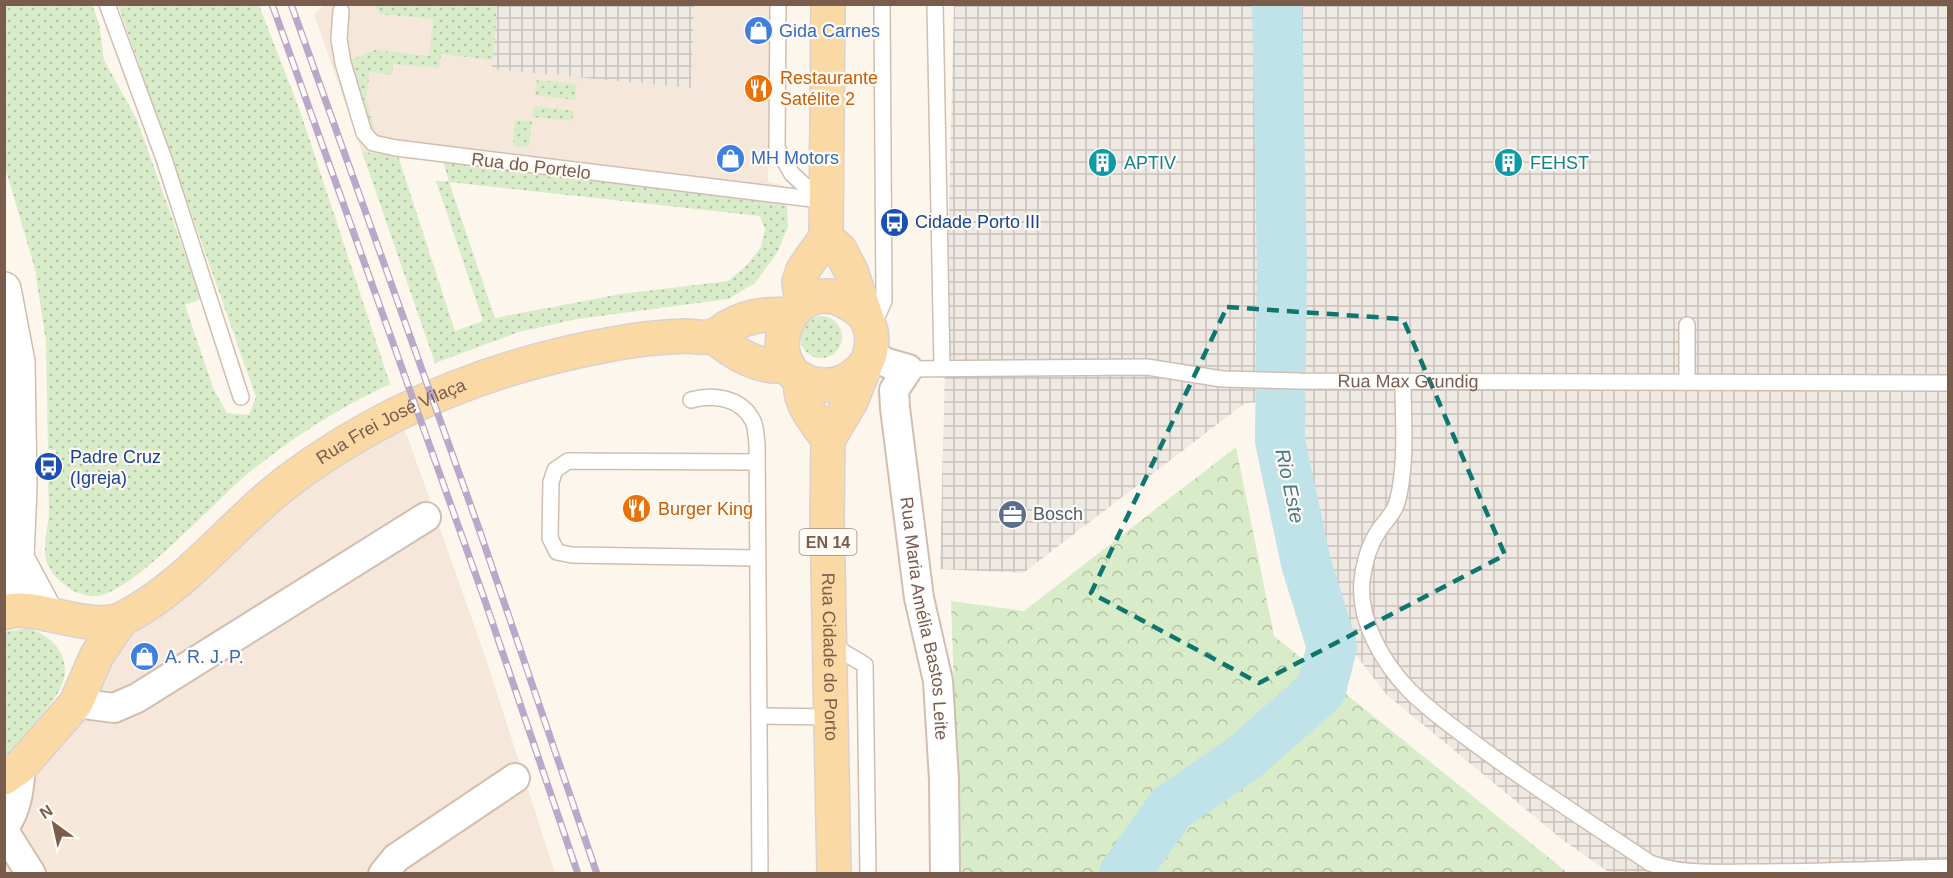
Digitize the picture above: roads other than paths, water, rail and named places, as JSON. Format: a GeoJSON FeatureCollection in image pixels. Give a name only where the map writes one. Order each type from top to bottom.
{"type":"FeatureCollection","features":[{"type":"Feature","properties":{"kind":"main road"},"geometry":{"type":"LineString","coordinates":[[826,237],[840,250],[851,272],[867,341],[851,401],[828,440],[804,403],[795,372],[782,352],[781,337],[795,309],[803,270],[826,237],[828,4]]}},
{"type":"Feature","properties":{"kind":"main road"},"geometry":{"type":"LineString","coordinates":[[712,336],[760,365],[795,372],[829,386],[843,383],[855,376],[867,341],[850,303],[835,296],[817,296],[795,309]]}},
{"type":"Feature","properties":{"kind":"main road","name":"Rua Frei José Vilaça"},"geometry":{"type":"LineString","coordinates":[[13,772],[82,688],[121,620],[175,585],[286,483],[332,451],[394,413],[478,377],[556,354],[627,341],[712,336],[751,317],[795,309]]}},
{"type":"Feature","properties":{"kind":"main road","name":"Rua Cidade do Porto"},"geometry":{"type":"LineString","coordinates":[[828,440],[834,873]]}},
{"type":"Feature","properties":{"kind":"main road"},"geometry":{"type":"LineString","coordinates":[[4,613],[29,610],[53,616],[102,621],[121,620]]}},
{"type":"Feature","properties":{"kind":"main road"},"geometry":{"type":"LineString","coordinates":[[53,616],[74,635],[85,652],[82,688]]}},
{"type":"Feature","properties":{"kind":"street"},"geometry":{"type":"LineString","coordinates":[[4,289],[18,362],[20,487],[11,572],[53,616]]}},
{"type":"Feature","properties":{"kind":"street","name":"Rua Max Grundig"},"geometry":{"type":"LineString","coordinates":[[867,341],[887,363],[908,369]]}},
{"type":"Feature","properties":{"kind":"street","name":"Rua Maria Amélia Bastos Leite"},"geometry":{"type":"LineString","coordinates":[[908,369],[894,390],[895,408],[919,598],[938,681],[944,780],[945,873]]}},
{"type":"Feature","properties":{"kind":"street"},"geometry":{"type":"LineString","coordinates":[[82,688],[114,708],[137,698],[426,517]]}},
{"type":"Feature","properties":{"kind":"street"},"geometry":{"type":"LineString","coordinates":[[13,772],[19,798],[14,813],[4,829],[31,873]]}},
{"type":"Feature","properties":{"kind":"street"},"geometry":{"type":"LineString","coordinates":[[383,873],[396,858],[514,778]]}},
{"type":"Feature","properties":{"kind":"lane"},"geometry":{"type":"LineString","coordinates":[[107,4],[164,159],[241,397]]}},
{"type":"Feature","properties":{"kind":"lane"},"geometry":{"type":"LineString","coordinates":[[778,4],[777,148],[792,174],[828,201]]}},
{"type":"Feature","properties":{"kind":"lane"},"geometry":{"type":"LineString","coordinates":[[867,341],[884,301],[882,4]]}},
{"type":"Feature","properties":{"kind":"lane"},"geometry":{"type":"LineString","coordinates":[[936,4],[942,368]]}},
{"type":"Feature","properties":{"kind":"lane","name":"Rua do Portelo"},"geometry":{"type":"LineString","coordinates":[[341,11],[339,39],[343,63],[364,133],[373,143],[454,156],[828,201]]}},
{"type":"Feature","properties":{"kind":"lane"},"geometry":{"type":"LineString","coordinates":[[1687,325],[1687,382]]}},
{"type":"Feature","properties":{"kind":"lane","name":"Rua Max Grundig"},"geometry":{"type":"LineString","coordinates":[[908,369],[1147,368],[1222,379],[1299,381],[1948,383]]}},
{"type":"Feature","properties":{"kind":"lane"},"geometry":{"type":"LineString","coordinates":[[1403,381],[1398,498],[1393,513],[1378,531],[1367,553],[1362,583],[1365,616],[1376,643],[1390,667],[1432,711],[1499,762],[1650,863],[1683,872],[1780,873],[1948,867]]}},
{"type":"Feature","properties":{"kind":"lane"},"geometry":{"type":"LineString","coordinates":[[691,400],[709,395],[737,403],[753,420],[758,444],[760,873]]}},
{"type":"Feature","properties":{"kind":"lane"},"geometry":{"type":"LineString","coordinates":[[757,462],[568,461],[555,470],[551,482],[550,538],[557,552],[572,555],[757,558]]}},
{"type":"Feature","properties":{"kind":"lane"},"geometry":{"type":"LineString","coordinates":[[830,644],[865,665],[868,873]]}},
{"type":"Feature","properties":{"kind":"lane"},"geometry":{"type":"LineString","coordinates":[[759,716],[833,717]]}},
{"type":"Feature","properties":{"kind":"waterway","name":"Rio Este"},"geometry":{"type":"LineString","coordinates":[[1124,874],[1171,808],[1245,757],[1321,690],[1332,647],[1306,563],[1280,441],[1282,265],[1277,4]]}},
{"type":"Feature","properties":{"kind":"railway"},"geometry":{"type":"LineString","coordinates":[[272,4],[484,598],[578,874]]}},
{"type":"Feature","properties":{"kind":"railway"},"geometry":{"type":"LineString","coordinates":[[291,4],[478,526],[597,874]]}},
{"type":"Feature","properties":{"kind":"place","name":"Gida Carnes"},"geometry":{"type":"Point","coordinates":[758,31]}},
{"type":"Feature","properties":{"kind":"place","name":"Restaurante Satélite 2"},"geometry":{"type":"Point","coordinates":[759,88]}},
{"type":"Feature","properties":{"kind":"place","name":"MH Motors"},"geometry":{"type":"Point","coordinates":[730,158]}},
{"type":"Feature","properties":{"kind":"place","name":"APTIV"},"geometry":{"type":"Point","coordinates":[1103,163]}},
{"type":"Feature","properties":{"kind":"place","name":"FEHST"},"geometry":{"type":"Point","coordinates":[1509,163]}},
{"type":"Feature","properties":{"kind":"place","name":"Cidade Porto III"},"geometry":{"type":"Point","coordinates":[894,222]}},
{"type":"Feature","properties":{"kind":"place","name":"Padre Cruz (Igreja)"},"geometry":{"type":"Point","coordinates":[49,467]}},
{"type":"Feature","properties":{"kind":"place","name":"Burger King"},"geometry":{"type":"Point","coordinates":[637,509]}},
{"type":"Feature","properties":{"kind":"place","name":"Bosch"},"geometry":{"type":"Point","coordinates":[1012,514]}},
{"type":"Feature","properties":{"kind":"place","name":"A. R. J. P."},"geometry":{"type":"Point","coordinates":[144,657]}}]}
